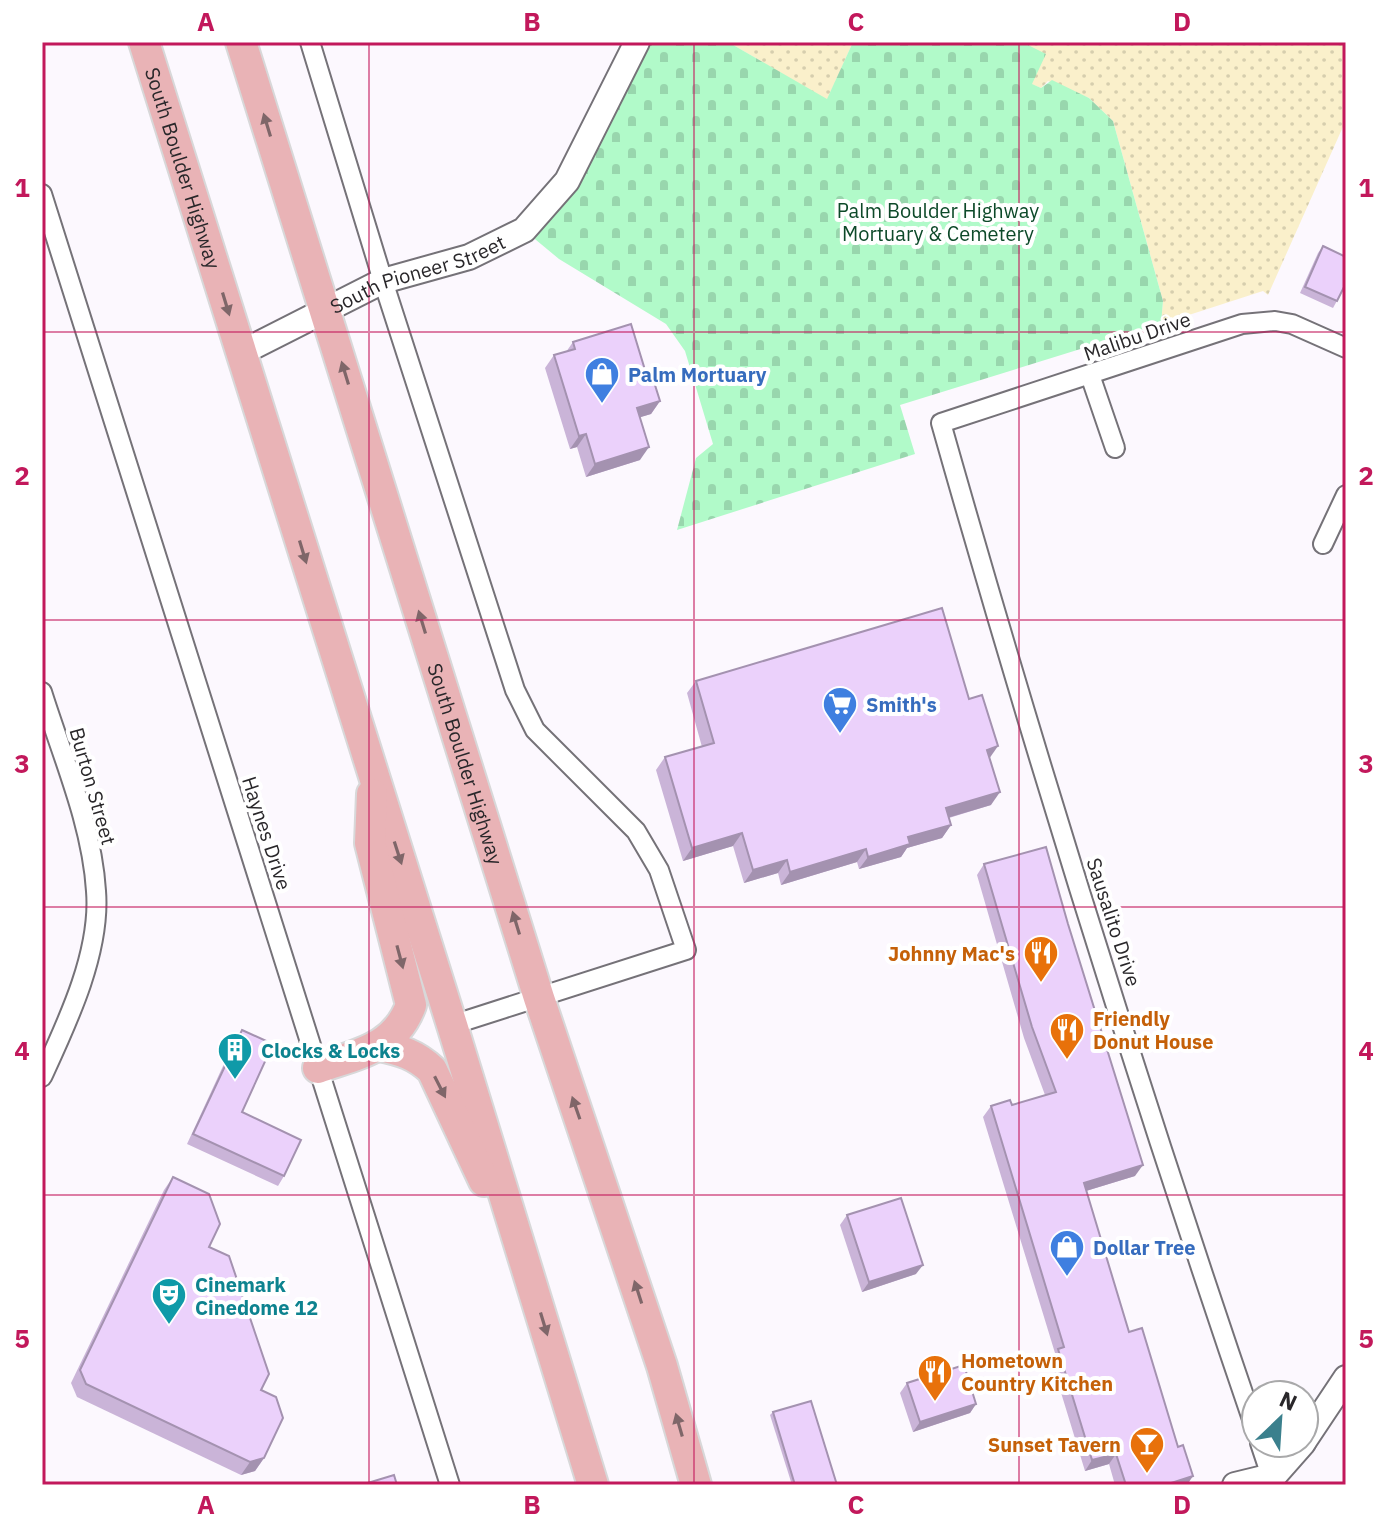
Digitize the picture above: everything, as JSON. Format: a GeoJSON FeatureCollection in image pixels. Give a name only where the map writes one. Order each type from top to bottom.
{"type":"FeatureCollection","features":[{"type":"Feature","properties":{"kind":"main road","name":"South Boulder Highway"},"geometry":{"type":"LineString","coordinates":[[144,42],[593,1485]]}},
{"type":"Feature","properties":{"kind":"main road","name":"South Boulder Highway"},"geometry":{"type":"LineString","coordinates":[[241,42],[539,998],[663,1367],[696,1485]]}},
{"type":"Feature","properties":{"kind":"main road"},"geometry":{"type":"LineString","coordinates":[[318,1068],[379,1046],[405,1021],[411,1005],[370,843],[372,771]]}},
{"type":"Feature","properties":{"kind":"main road"},"geometry":{"type":"LineString","coordinates":[[379,1046],[419,1058],[432,1070],[484,1181],[521,1249]]}},
{"type":"Feature","properties":{"kind":"street"},"geometry":{"type":"LineString","coordinates":[[310,42],[383,281],[515,690],[535,730],[636,831],[659,870],[686,950],[452,1025]]}},
{"type":"Feature","properties":{"kind":"street","name":"South Pioneer Street"},"geometry":{"type":"LineString","coordinates":[[241,353],[383,281],[469,257],[524,230],[567,181],[637,42]]}},
{"type":"Feature","properties":{"kind":"street","name":"Haynes Drive"},"geometry":{"type":"LineString","coordinates":[[42,194],[450,1485]]}},
{"type":"Feature","properties":{"kind":"street","name":"Malibu Drive"},"geometry":{"type":"LineString","coordinates":[[941,423],[1242,324],[1275,321],[1292,324],[1346,348]]}},
{"type":"Feature","properties":{"kind":"street"},"geometry":{"type":"LineString","coordinates":[[1090,375],[1115,448]]}},
{"type":"Feature","properties":{"kind":"street","name":"Sausalito Drive"},"geometry":{"type":"LineString","coordinates":[[941,423],[983,577],[1058,823],[1240,1382]]}},
{"type":"Feature","properties":{"kind":"street"},"geometry":{"type":"LineString","coordinates":[[1323,544],[1346,495]]}},
{"type":"Feature","properties":{"kind":"street","name":"Burton Street"},"geometry":{"type":"LineString","coordinates":[[42,692],[86,832],[96,892],[95,923],[77,1002],[42,1077]]}},
{"type":"Feature","properties":{"kind":"street"},"geometry":{"type":"LineString","coordinates":[[1320,1417],[1346,1378]]}},
{"type":"Feature","properties":{"kind":"street"},"geometry":{"type":"LineString","coordinates":[[1265,1459],[1271,1482]]}},
{"type":"Feature","properties":{"kind":"street"},"geometry":{"type":"LineString","coordinates":[[1235,1485],[1271,1482],[1291,1459]]}},
{"type":"Feature","properties":{"kind":"sand"},"geometry":{"type":"Polygon","coordinates":[[[728,42],[853,42],[827,100],[728,42]]]}},
{"type":"Feature","properties":{"kind":"sand"},"geometry":{"type":"Polygon","coordinates":[[[1022,42],[1346,42],[1346,120],[1268,295],[1263,291],[1161,324],[1163,301],[1113,121],[1089,98],[1048,81],[1041,88],[1031,84],[1022,42]]]}},
{"type":"Feature","properties":{"kind":"green space","name":"Palm Boulder Highway Mortuary & Cemetery"},"geometry":{"type":"Polygon","coordinates":[[[637,42],[728,42],[827,99],[853,42],[1022,42],[1046,54],[1032,84],[1041,88],[1052,80],[1089,98],[1113,121],[1163,301],[1161,324],[900,405],[915,454],[677,530],[696,458],[713,444],[685,351],[666,324],[559,259],[524,230],[637,42]]]}},
{"type":"Feature","properties":{"kind":"building"},"geometry":{"type":"Polygon","coordinates":[[[1323,246],[1346,257],[1346,283],[1337,301],[1305,287],[1323,246]]]}},
{"type":"Feature","properties":{"kind":"building","name":"Palm Mortuary"},"geometry":{"type":"Polygon","coordinates":[[[631,324],[649,383],[654,382],[660,401],[637,408],[649,447],[595,464],[586,434],[579,436],[554,355],[575,349],[573,342],[631,324]]]}},
{"type":"Feature","properties":{"kind":"building","name":"Smith's"},"geometry":{"type":"Polygon","coordinates":[[[942,608],[969,699],[982,695],[998,746],[987,750],[1000,792],[946,808],[951,825],[908,837],[910,844],[868,857],[866,849],[790,872],[787,860],[753,870],[742,833],[692,848],[665,757],[714,743],[696,681],[942,608]]]}},
{"type":"Feature","properties":{"kind":"building"},"geometry":{"type":"Polygon","coordinates":[[[1046,847],[1143,1165],[1084,1183],[1129,1332],[1142,1328],[1178,1447],[1183,1445],[1193,1476],[1165,1485],[1126,1485],[1116,1454],[1092,1460],[1058,1349],[1064,1347],[991,1106],[1010,1100],[1012,1105],[1056,1092],[1032,1027],[984,864],[1046,847]]]}},
{"type":"Feature","properties":{"kind":"building"},"geometry":{"type":"Polygon","coordinates":[[[242,1030],[273,1044],[242,1112],[301,1140],[284,1176],[193,1134],[242,1030]]]}},
{"type":"Feature","properties":{"kind":"building","name":"Cinemark Cinedome 12"},"geometry":{"type":"Polygon","coordinates":[[[173,1177],[209,1194],[220,1224],[209,1247],[229,1256],[269,1374],[261,1390],[276,1397],[283,1418],[264,1458],[250,1462],[86,1384],[80,1370],[173,1177]]]}},
{"type":"Feature","properties":{"kind":"building"},"geometry":{"type":"Polygon","coordinates":[[[901,1198],[923,1265],[869,1282],[847,1215],[901,1198]]]}},
{"type":"Feature","properties":{"kind":"building","name":"Hometown Country Kitchen"},"geometry":{"type":"Polygon","coordinates":[[[964,1365],[976,1404],[920,1422],[907,1383],[964,1365]]]}},
{"type":"Feature","properties":{"kind":"building"},"geometry":{"type":"Polygon","coordinates":[[[811,1401],[837,1485],[795,1485],[773,1412],[811,1401]]]}},
{"type":"Feature","properties":{"kind":"building"},"geometry":{"type":"Polygon","coordinates":[[[394,1475],[397,1485],[361,1485],[394,1475]]]}},
{"type":"Feature","properties":{"kind":"place","name":"Palm Mortuary"},"geometry":{"type":"Point","coordinates":[602,405]}},
{"type":"Feature","properties":{"kind":"place","name":"Smith's"},"geometry":{"type":"Point","coordinates":[840,735]}},
{"type":"Feature","properties":{"kind":"place","name":"Johnny Mac's"},"geometry":{"type":"Point","coordinates":[1041,984]}},
{"type":"Feature","properties":{"kind":"place","name":"Friendly Donut House"},"geometry":{"type":"Point","coordinates":[1067,1061]}},
{"type":"Feature","properties":{"kind":"place","name":"Clocks & Locks"},"geometry":{"type":"Point","coordinates":[235,1081]}},
{"type":"Feature","properties":{"kind":"place","name":"Dollar Tree"},"geometry":{"type":"Point","coordinates":[1067,1278]}},
{"type":"Feature","properties":{"kind":"place","name":"Cinemark Cinedome 12"},"geometry":{"type":"Point","coordinates":[169,1326]}},
{"type":"Feature","properties":{"kind":"place","name":"Hometown Country Kitchen"},"geometry":{"type":"Point","coordinates":[935,1403]}},
{"type":"Feature","properties":{"kind":"place","name":"Sunset Tavern"},"geometry":{"type":"Point","coordinates":[1147,1475]}}]}
